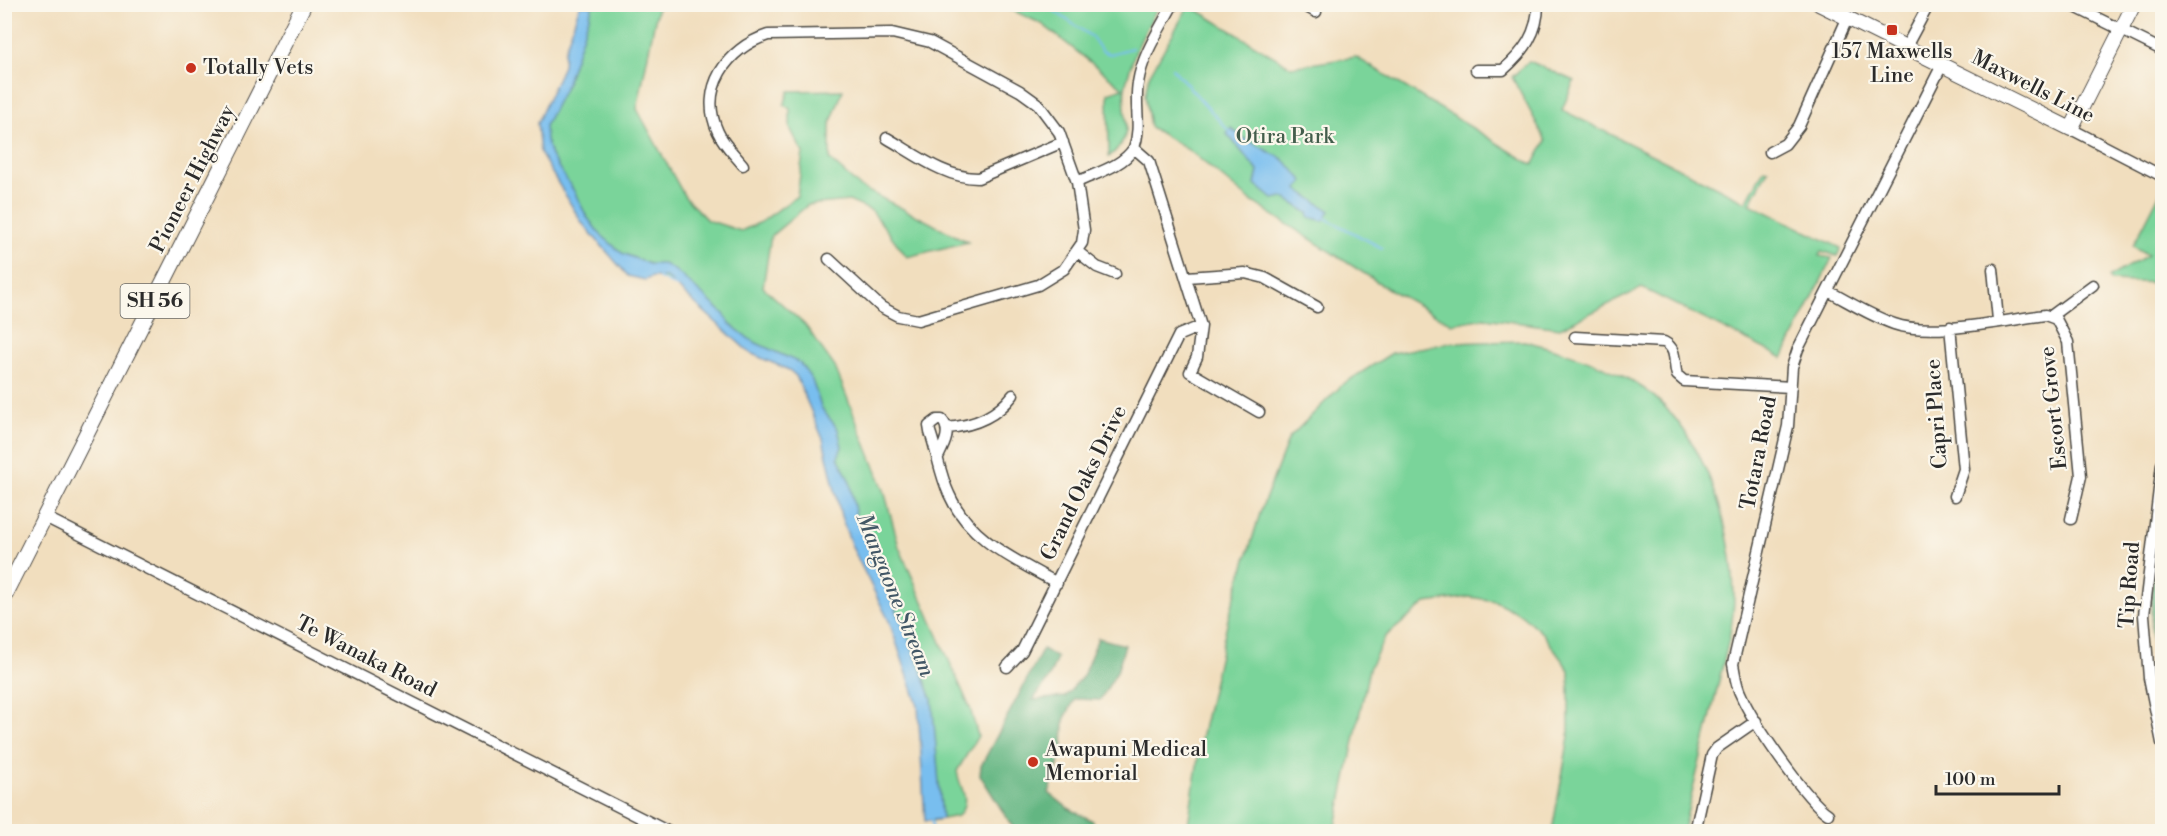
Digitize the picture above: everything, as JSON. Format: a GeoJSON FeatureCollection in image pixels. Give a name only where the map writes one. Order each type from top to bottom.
{"type":"FeatureCollection","features":[{"type":"Feature","properties":{"kind":"main road","name":"Pioneer Highway"},"geometry":{"type":"LineString","coordinates":[[4,597],[304,4]]}},
{"type":"Feature","properties":{"kind":"street"},"geometry":{"type":"LineString","coordinates":[[1077,182],[1114,166],[1130,155],[1134,148],[1138,132],[1136,92],[1140,71],[1173,4]]}},
{"type":"Feature","properties":{"kind":"street"},"geometry":{"type":"LineString","coordinates":[[1301,4],[1316,12]]}},
{"type":"Feature","properties":{"kind":"street"},"geometry":{"type":"LineString","coordinates":[[1476,70],[1503,70],[1521,53],[1533,34],[1538,18],[1538,4]]}},
{"type":"Feature","properties":{"kind":"street","name":"Maxwells Line"},"geometry":{"type":"LineString","coordinates":[[1819,4],[2163,176]]}},
{"type":"Feature","properties":{"kind":"street"},"geometry":{"type":"LineString","coordinates":[[1906,47],[1929,4]]}},
{"type":"Feature","properties":{"kind":"street"},"geometry":{"type":"LineString","coordinates":[[2069,4],[2163,50]]}},
{"type":"Feature","properties":{"kind":"street"},"geometry":{"type":"LineString","coordinates":[[2071,129],[2134,4]]}},
{"type":"Feature","properties":{"kind":"street"},"geometry":{"type":"LineString","coordinates":[[1770,152],[1785,144],[1799,126],[1847,19]]}},
{"type":"Feature","properties":{"kind":"street"},"geometry":{"type":"LineString","coordinates":[[743,165],[725,144],[714,121],[715,83],[728,59],[743,46],[768,35],[892,33],[930,42],[1030,98],[1050,118],[1063,142],[1077,182],[1084,230],[1077,252],[1064,269],[1038,285],[918,320],[898,316],[881,307],[829,259]]}},
{"type":"Feature","properties":{"kind":"street","name":"Totara Road"},"geometry":{"type":"LineString","coordinates":[[1828,814],[1812,802],[1756,721],[1740,694],[1733,664],[1788,426],[1792,368],[1798,349],[1942,65]]}},
{"type":"Feature","properties":{"kind":"street"},"geometry":{"type":"LineString","coordinates":[[887,138],[949,173],[964,178],[978,178],[1063,142]]}},
{"type":"Feature","properties":{"kind":"street"},"geometry":{"type":"LineString","coordinates":[[1134,148],[1149,161],[1202,326],[1197,357],[1190,372],[1259,412]]}},
{"type":"Feature","properties":{"kind":"street"},"geometry":{"type":"LineString","coordinates":[[1077,252],[1097,267],[1114,274]]}},
{"type":"Feature","properties":{"kind":"street"},"geometry":{"type":"LineString","coordinates":[[1993,268],[1998,320]]}},
{"type":"Feature","properties":{"kind":"street"},"geometry":{"type":"LineString","coordinates":[[1187,277],[1245,273],[1265,278],[1317,306]]}},
{"type":"Feature","properties":{"kind":"street"},"geometry":{"type":"LineString","coordinates":[[2051,316],[2092,285]]}},
{"type":"Feature","properties":{"kind":"street","name":"Escort Grove"},"geometry":{"type":"LineString","coordinates":[[1828,291],[1894,324],[1909,328],[1950,327],[2051,316],[2062,325],[2068,342],[2081,476],[2071,519]]}},
{"type":"Feature","properties":{"kind":"street","name":"Grand Oaks Drive"},"geometry":{"type":"LineString","coordinates":[[1007,667],[1022,651],[1179,335],[1202,326]]}},
{"type":"Feature","properties":{"kind":"street","name":"Capri Place"},"geometry":{"type":"LineString","coordinates":[[1950,327],[1964,469],[1955,496]]}},
{"type":"Feature","properties":{"kind":"street"},"geometry":{"type":"LineString","coordinates":[[1575,337],[1669,344],[1675,355],[1677,375],[1684,381],[1791,387]]}},
{"type":"Feature","properties":{"kind":"street"},"geometry":{"type":"LineString","coordinates":[[947,428],[981,420],[1002,409],[1013,396]]}},
{"type":"Feature","properties":{"kind":"street"},"geometry":{"type":"LineString","coordinates":[[938,457],[945,441],[947,428],[942,420],[937,420],[929,426],[948,492],[975,533],[1000,553],[1056,583]]}},
{"type":"Feature","properties":{"kind":"street","name":"Tip Road"},"geometry":{"type":"LineString","coordinates":[[2163,464],[2144,615],[2149,678],[2163,743]]}},
{"type":"Feature","properties":{"kind":"street","name":"Te Wanaka Road"},"geometry":{"type":"LineString","coordinates":[[45,518],[669,831]]}},
{"type":"Feature","properties":{"kind":"street"},"geometry":{"type":"LineString","coordinates":[[1695,831],[1712,754],[1717,748],[1756,721]]}},
{"type":"Feature","properties":{"kind":"green space"},"geometry":{"type":"Polygon","coordinates":[[[586,5],[658,5],[637,109],[685,197],[707,220],[741,231],[761,222],[797,196],[803,153],[790,128],[790,109],[784,105],[789,91],[843,90],[830,125],[830,160],[860,187],[968,242],[907,257],[872,211],[849,201],[808,205],[771,236],[763,287],[805,325],[835,367],[884,490],[899,547],[970,708],[978,736],[957,771],[965,799],[958,816],[931,821],[918,692],[829,445],[796,372],[751,349],[685,291],[635,265],[594,233],[568,193],[538,127],[566,62],[586,5]]]}},
{"type":"Feature","properties":{"kind":"green space"},"geometry":{"type":"Polygon","coordinates":[[[1001,5],[1159,5],[1140,42],[1125,88],[1126,132],[1118,148],[1109,157],[1108,93],[1123,88],[1042,24],[1001,5]]]}},
{"type":"Feature","properties":{"kind":"green space","name":"Otira Park"},"geometry":{"type":"Polygon","coordinates":[[[1189,5],[1291,67],[1356,57],[1533,165],[1546,141],[1512,77],[1529,61],[1574,81],[1562,110],[1746,202],[1764,169],[1768,170],[1750,204],[1841,248],[1837,256],[1822,251],[1820,256],[1832,258],[1783,358],[1642,288],[1560,328],[1484,318],[1452,324],[1387,288],[1251,201],[1190,151],[1150,127],[1145,95],[1149,76],[1189,5]]]}},
{"type":"Feature","properties":{"kind":"green space"},"geometry":{"type":"Polygon","coordinates":[[[2162,189],[2161,283],[2110,281],[2109,277],[2148,255],[2133,246],[2162,189]]]}},
{"type":"Feature","properties":{"kind":"green space"},"geometry":{"type":"Polygon","coordinates":[[[1525,341],[1567,353],[1606,368],[1632,381],[1656,399],[1677,421],[1694,447],[1719,505],[1732,566],[1734,595],[1732,619],[1683,831],[1552,831],[1569,737],[1569,670],[1543,634],[1522,615],[1495,601],[1470,597],[1426,603],[1385,637],[1369,669],[1335,831],[1187,831],[1201,739],[1228,619],[1261,510],[1289,438],[1343,384],[1392,353],[1448,343],[1525,341]]]}},
{"type":"Feature","properties":{"kind":"green space"},"geometry":{"type":"Polygon","coordinates":[[[2162,501],[2162,699],[2156,676],[2151,627],[2155,549],[2162,501]]]}},
{"type":"Feature","properties":{"kind":"green space"},"geometry":{"type":"Polygon","coordinates":[[[1098,638],[1125,645],[1117,672],[1100,700],[1075,699],[1064,720],[1063,749],[1049,793],[1068,808],[1093,821],[1097,831],[1015,831],[980,775],[981,766],[1043,649],[1057,658],[1049,678],[1033,700],[1065,697],[1083,676],[1098,638]]]}},
{"type":"Feature","properties":{"kind":"water"},"geometry":{"type":"Polygon","coordinates":[[[580,5],[593,5],[566,85],[545,126],[551,156],[574,191],[587,217],[599,233],[622,253],[649,264],[664,264],[676,271],[724,314],[730,324],[752,341],[800,363],[812,380],[822,409],[838,429],[842,447],[838,457],[850,482],[856,518],[908,636],[932,699],[942,819],[925,821],[918,706],[889,621],[852,547],[841,516],[823,439],[796,376],[789,370],[750,353],[666,277],[652,277],[645,280],[628,276],[582,223],[540,153],[537,123],[563,66],[564,52],[580,5]]]}},
{"type":"Feature","properties":{"kind":"water"},"geometry":{"type":"Polygon","coordinates":[[[1231,128],[1243,138],[1283,159],[1302,179],[1303,183],[1297,189],[1330,211],[1323,221],[1309,217],[1308,213],[1283,197],[1273,199],[1255,184],[1258,171],[1227,134],[1231,128]]]}},
{"type":"Feature","properties":{"kind":"waterway"},"geometry":{"type":"LineString","coordinates":[[1044,4],[1092,37],[1102,51],[1110,54],[1132,48]]}},
{"type":"Feature","properties":{"kind":"waterway"},"geometry":{"type":"LineString","coordinates":[[1172,68],[1229,131]]}},
{"type":"Feature","properties":{"kind":"waterway"},"geometry":{"type":"LineString","coordinates":[[1323,217],[1382,248]]}},
{"type":"Feature","properties":{"kind":"waterway","name":"Mangaone Stream"},"geometry":{"type":"LineString","coordinates":[[658,277],[677,287]]}},
{"type":"Feature","properties":{"kind":"waterway","name":"Mangaone Stream"},"geometry":{"type":"LineString","coordinates":[[931,818],[933,832]]}},
{"type":"Feature","properties":{"kind":"place","name":"157 Maxwells Line"},"geometry":{"type":"Point","coordinates":[1892,30]}},
{"type":"Feature","properties":{"kind":"place","name":"Totally Vets"},"geometry":{"type":"Point","coordinates":[191,68]}},
{"type":"Feature","properties":{"kind":"place","name":"Awapuni Medical Memorial"},"geometry":{"type":"Point","coordinates":[1033,762]}}]}
